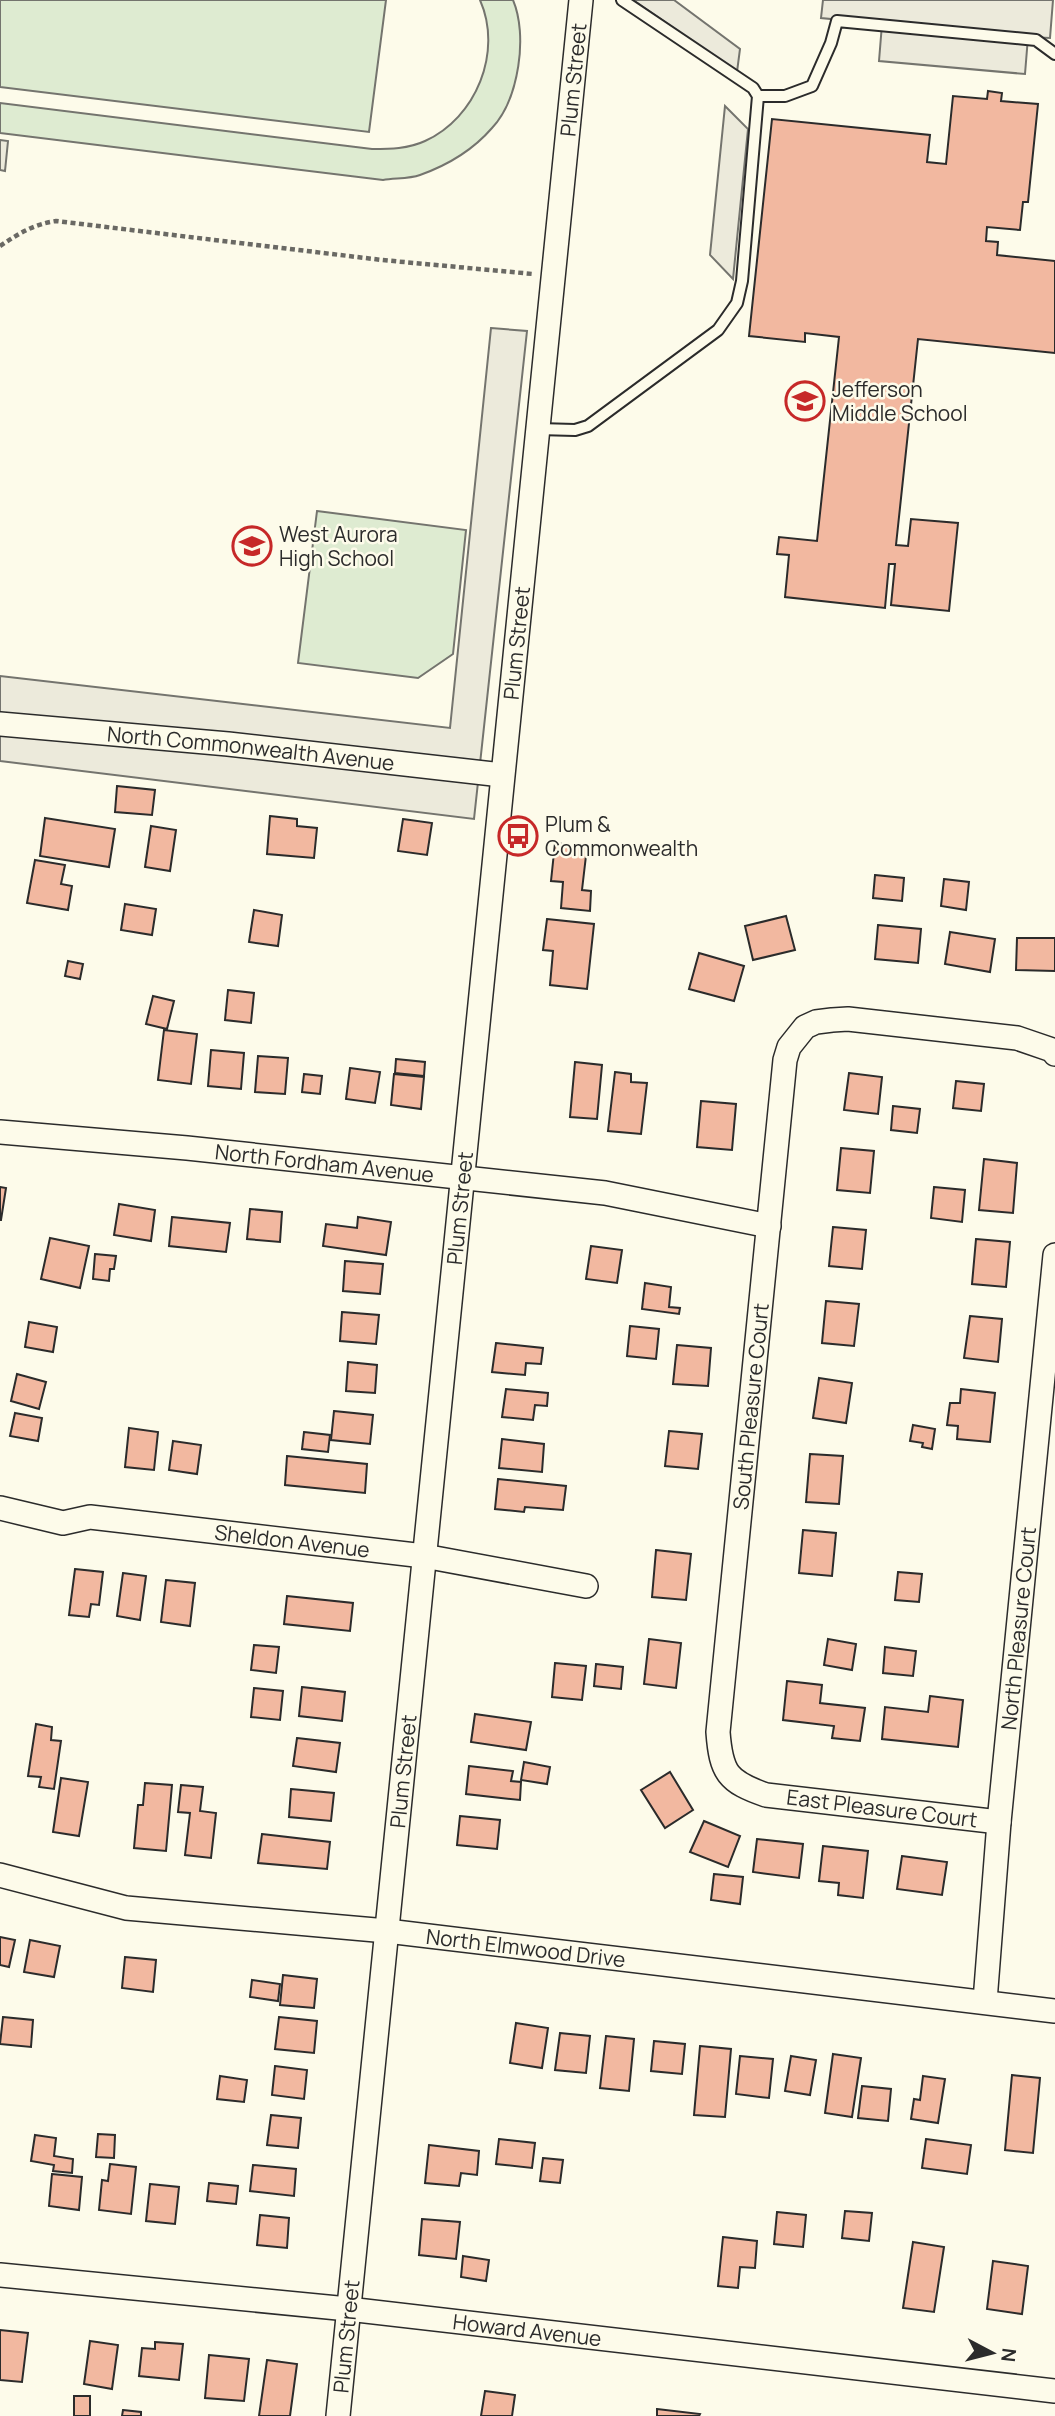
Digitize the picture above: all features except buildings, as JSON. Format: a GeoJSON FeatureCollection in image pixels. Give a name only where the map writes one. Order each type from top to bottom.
{"type":"FeatureCollection","features":[{"type":"Feature","properties":{"kind":"street","name":"Plum Street"},"geometry":{"type":"LineString","coordinates":[[338,2416],[581,0]]}},
{"type":"Feature","properties":{"kind":"street","name":"North Commonwealth Avenue"},"geometry":{"type":"LineString","coordinates":[[0,724],[228,744],[502,775]]}},
{"type":"Feature","properties":{"kind":"street","name":"South Pleasure Court"},"geometry":{"type":"LineString","coordinates":[[766,1795],[744,1787],[729,1775],[720,1755],[718,1732],[785,1060],[789,1047],[805,1027],[832,1020],[1017,1038],[1052,1050],[1055,1054]]}},
{"type":"Feature","properties":{"kind":"street","name":"North Fordham Avenue"},"geometry":{"type":"LineString","coordinates":[[0,1132],[187,1148],[605,1193],[769,1226]]}},
{"type":"Feature","properties":{"kind":"street","name":"North Pleasure Court"},"geometry":{"type":"LineString","coordinates":[[985,2001],[999,1822],[1055,1255]]}},
{"type":"Feature","properties":{"kind":"street","name":"Sheldon Avenue"},"geometry":{"type":"LineString","coordinates":[[0,1508],[63,1523],[90,1517],[424,1556],[586,1586]]}},
{"type":"Feature","properties":{"kind":"street","name":"East Pleasure Court"},"geometry":{"type":"LineString","coordinates":[[766,1795],[999,1822]]}},
{"type":"Feature","properties":{"kind":"street","name":"North Elmwood Drive"},"geometry":{"type":"LineString","coordinates":[[0,1875],[126,1908],[387,1931],[1055,2011]]}},
{"type":"Feature","properties":{"kind":"street","name":"Howard Avenue"},"geometry":{"type":"LineString","coordinates":[[0,2275],[348,2309],[1055,2391]]}},
{"type":"Feature","properties":{"kind":"lane"},"geometry":{"type":"LineString","coordinates":[[537,429],[575,430],[588,426],[718,330],[737,303],[742,281],[758,96],[753,88],[622,0]]}},
{"type":"Feature","properties":{"kind":"lane"},"geometry":{"type":"LineString","coordinates":[[758,96],[785,96],[812,86],[837,22],[1036,40],[1055,54]]}},
{"type":"Feature","properties":{"kind":"path"},"geometry":{"type":"LineString","coordinates":[[0,246],[42,223],[56,221],[383,260],[536,274]]}},
{"type":"Feature","properties":{"kind":"green space"},"geometry":{"type":"Polygon","coordinates":[[[0,0],[386,0],[369,132],[0,87],[0,0]]]}},
{"type":"Feature","properties":{"kind":"green space"},"geometry":{"type":"Polygon","coordinates":[[[480,0],[513,0],[518,14],[520,48],[509,101],[492,128],[477,143],[450,162],[416,176],[383,180],[0,133],[0,103],[372,149],[412,146],[443,130],[458,117],[471,100],[480,81],[488,41],[480,0]]]}},
{"type":"Feature","properties":{"kind":"green space"},"geometry":{"type":"Polygon","coordinates":[[[317,511],[466,530],[453,654],[418,678],[298,663],[317,511]]]}},
{"type":"Feature","properties":{"kind":"shaded area"},"geometry":{"type":"Polygon","coordinates":[[[633,0],[674,0],[740,49],[737,72],[633,0]]]}},
{"type":"Feature","properties":{"kind":"shaded area"},"geometry":{"type":"Polygon","coordinates":[[[823,0],[1053,0],[1050,38],[1028,37],[1025,74],[879,61],[882,24],[821,18],[823,0]]]}},
{"type":"Feature","properties":{"kind":"shaded area"},"geometry":{"type":"Polygon","coordinates":[[[725,106],[748,129],[733,279],[710,255],[725,106]]]}},
{"type":"Feature","properties":{"kind":"shaded area"},"geometry":{"type":"Polygon","coordinates":[[[0,140],[8,141],[5,171],[0,170],[0,140]]]}},
{"type":"Feature","properties":{"kind":"shaded area"},"geometry":{"type":"Polygon","coordinates":[[[491,328],[527,331],[474,819],[0,761],[0,676],[450,728],[491,328]]]}},
{"type":"Feature","properties":{"kind":"place","name":"Jefferson Middle School"},"geometry":{"type":"Point","coordinates":[805,401]}},
{"type":"Feature","properties":{"kind":"place","name":"West Aurora High School"},"geometry":{"type":"Point","coordinates":[252,546]}},
{"type":"Feature","properties":{"kind":"place","name":"Plum & Commonwealth"},"geometry":{"type":"Point","coordinates":[518,836]}}]}
